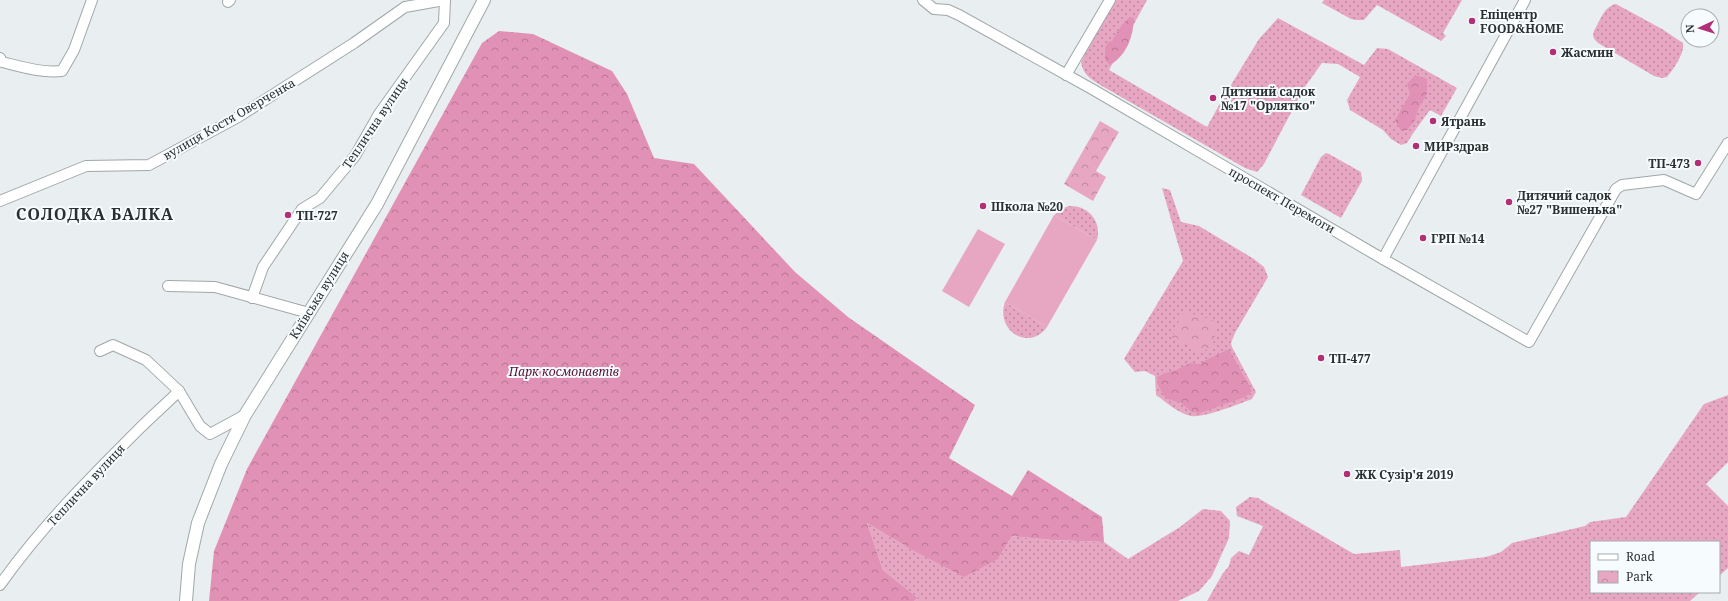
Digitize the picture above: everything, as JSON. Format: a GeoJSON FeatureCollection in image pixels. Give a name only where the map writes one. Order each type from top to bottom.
{"type":"FeatureCollection","features":[{"type":"Feature","properties":{"kind":"street"},"geometry":{"type":"LineString","coordinates":[[0,58],[2,62],[35,70],[52,72],[62,71],[74,50],[92,0]]}},
{"type":"Feature","properties":{"kind":"street","name":"вулиця Костя Оверченка"},"geometry":{"type":"LineString","coordinates":[[0,201],[86,166],[149,165],[238,117],[354,43],[405,6],[445,0]]}},
{"type":"Feature","properties":{"kind":"street","name":"Теплична вулиця"},"geometry":{"type":"LineString","coordinates":[[252,298],[263,267],[302,209],[320,198],[355,156],[379,114],[444,24],[445,0]]}},
{"type":"Feature","properties":{"kind":"street","name":"Київська вулиця"},"geometry":{"type":"LineString","coordinates":[[186,601],[189,564],[198,523],[220,464],[245,415],[376,204],[484,0]]}},
{"type":"Feature","properties":{"kind":"street","name":"проспект Перемоги"},"geometry":{"type":"LineString","coordinates":[[924,0],[934,9],[953,12],[1137,115],[1383,259],[1529,342],[1616,189],[1622,185],[1664,180],[1696,194],[1728,143]]}},
{"type":"Feature","properties":{"kind":"street"},"geometry":{"type":"LineString","coordinates":[[1066,76],[1110,0]]}},
{"type":"Feature","properties":{"kind":"street"},"geometry":{"type":"LineString","coordinates":[[1383,259],[1525,0]]}},
{"type":"Feature","properties":{"kind":"street"},"geometry":{"type":"LineString","coordinates":[[168,286],[214,287],[308,313]]}},
{"type":"Feature","properties":{"kind":"street"},"geometry":{"type":"LineString","coordinates":[[100,351],[113,346],[146,360],[179,392],[200,426],[210,434],[245,415]]}},
{"type":"Feature","properties":{"kind":"street","name":"Теплична вулиця"},"geometry":{"type":"LineString","coordinates":[[0,585],[12,568],[61,509],[140,427],[179,392]]}},
{"type":"Feature","properties":{"kind":"green space"},"geometry":{"type":"Polygon","coordinates":[[[1114,0],[1147,0],[1109,70],[1207,127],[1259,39],[1278,18],[1364,65],[1377,48],[1388,49],[1457,88],[1441,116],[1430,110],[1407,143],[1401,145],[1391,139],[1383,130],[1350,110],[1347,100],[1360,77],[1338,64],[1322,63],[1304,88],[1264,164],[1257,172],[1245,168],[1102,86],[1086,74],[1081,62],[1114,0]]]}},
{"type":"Feature","properties":{"kind":"green space"},"geometry":{"type":"Polygon","coordinates":[[[1324,0],[1462,0],[1443,33],[1446,36],[1441,41],[1377,5],[1364,20],[1356,20],[1351,19],[1322,3],[1324,0]]]}},
{"type":"Feature","properties":{"kind":"green space"},"geometry":{"type":"Polygon","coordinates":[[[1616,4],[1662,29],[1680,41],[1680,48],[1683,48],[1682,52],[1675,66],[1667,77],[1662,78],[1654,76],[1598,43],[1594,39],[1594,31],[1603,14],[1612,5],[1616,4]]]}},
{"type":"Feature","properties":{"kind":"green space"},"geometry":{"type":"Polygon","coordinates":[[[1130,17],[1134,18],[1128,45],[1121,56],[1110,65],[1105,60],[1105,48],[1108,42],[1112,41],[1122,25],[1130,17]]]}},
{"type":"Feature","properties":{"kind":"green space","name":"Парк космонавтів"},"geometry":{"type":"Polygon","coordinates":[[[499,31],[533,34],[612,71],[627,94],[654,158],[694,164],[795,272],[848,317],[975,405],[949,458],[1012,496],[1028,470],[1102,517],[1104,542],[1051,540],[1012,536],[998,559],[964,577],[907,547],[867,523],[883,570],[918,598],[914,601],[209,601],[214,551],[247,469],[482,43],[499,31]]]}},
{"type":"Feature","properties":{"kind":"green space"},"geometry":{"type":"Polygon","coordinates":[[[1415,75],[1427,79],[1427,94],[1418,109],[1415,120],[1407,130],[1401,131],[1395,120],[1410,94],[1407,84],[1415,75]]]}},
{"type":"Feature","properties":{"kind":"green space"},"geometry":{"type":"Polygon","coordinates":[[[1100,121],[1119,132],[1096,171],[1106,177],[1093,201],[1064,184],[1100,121]]]}},
{"type":"Feature","properties":{"kind":"green space"},"geometry":{"type":"Polygon","coordinates":[[[1326,153],[1361,172],[1362,181],[1341,218],[1301,195],[1321,157],[1326,153]]]}},
{"type":"Feature","properties":{"kind":"green space"},"geometry":{"type":"Polygon","coordinates":[[[1162,188],[1170,190],[1181,222],[1199,226],[1254,259],[1264,267],[1268,277],[1235,333],[1231,343],[1256,392],[1252,399],[1204,415],[1186,415],[1173,407],[1156,395],[1155,376],[1145,371],[1135,372],[1124,359],[1183,261],[1162,188]]]}},
{"type":"Feature","properties":{"kind":"green space"},"geometry":{"type":"Polygon","coordinates":[[[1076,206],[1088,211],[1097,227],[1097,240],[1054,215],[1063,208],[1076,206]]]}},
{"type":"Feature","properties":{"kind":"green space"},"geometry":{"type":"Polygon","coordinates":[[[1054,215],[1097,240],[1047,327],[1005,302],[1054,215]]]}},
{"type":"Feature","properties":{"kind":"green space"},"geometry":{"type":"Polygon","coordinates":[[[978,229],[1005,244],[969,307],[942,291],[978,229]]]}},
{"type":"Feature","properties":{"kind":"green space"},"geometry":{"type":"Polygon","coordinates":[[[1005,302],[1047,327],[1040,334],[1031,338],[1023,338],[1016,335],[1009,329],[1005,322],[1003,312],[1005,302]]]}},
{"type":"Feature","properties":{"kind":"green space"},"geometry":{"type":"Polygon","coordinates":[[[1183,311],[1215,321],[1217,328],[1212,348],[1199,352],[1172,338],[1183,311]]]}},
{"type":"Feature","properties":{"kind":"green space"},"geometry":{"type":"Polygon","coordinates":[[[1229,349],[1252,391],[1245,397],[1200,413],[1192,412],[1181,403],[1165,398],[1158,385],[1157,377],[1190,363],[1201,364],[1229,349]]]}},
{"type":"Feature","properties":{"kind":"green space"},"geometry":{"type":"Polygon","coordinates":[[[1728,395],[1728,462],[1706,484],[1728,506],[1728,568],[1720,575],[1720,541],[1590,541],[1590,593],[1699,593],[1690,601],[1207,601],[1223,573],[1229,566],[1231,558],[1239,551],[1249,555],[1263,526],[1237,516],[1236,507],[1250,497],[1258,498],[1354,554],[1400,550],[1401,567],[1486,557],[1501,552],[1512,543],[1585,526],[1590,522],[1626,517],[1704,404],[1728,395]]]}},
{"type":"Feature","properties":{"kind":"green space"},"geometry":{"type":"Polygon","coordinates":[[[1203,509],[1221,511],[1230,521],[1229,538],[1212,576],[1199,591],[1178,601],[914,601],[918,598],[883,570],[867,523],[907,547],[998,559],[1012,536],[1051,540],[1104,542],[1128,559],[1180,527],[1203,509]]]}},
{"type":"Feature","properties":{"kind":"place","name":"Епіцентр FOOD&HOME"},"geometry":{"type":"Point","coordinates":[1472,21]}},
{"type":"Feature","properties":{"kind":"place","name":"Жасмин"},"geometry":{"type":"Point","coordinates":[1553,52]}},
{"type":"Feature","properties":{"kind":"place","name":"Дитячий садок №17 \"Орлятко\""},"geometry":{"type":"Point","coordinates":[1213,98]}},
{"type":"Feature","properties":{"kind":"place","name":"Ятрань"},"geometry":{"type":"Point","coordinates":[1433,121]}},
{"type":"Feature","properties":{"kind":"place","name":"МИРздрав"},"geometry":{"type":"Point","coordinates":[1416,146]}},
{"type":"Feature","properties":{"kind":"place","name":"ТП-473"},"geometry":{"type":"Point","coordinates":[1698,163]}},
{"type":"Feature","properties":{"kind":"place","name":"Дитячий садок №27 \"Вишенька\""},"geometry":{"type":"Point","coordinates":[1509,202]}},
{"type":"Feature","properties":{"kind":"place","name":"Школа №20"},"geometry":{"type":"Point","coordinates":[983,206]}},
{"type":"Feature","properties":{"kind":"place","name":"ТП-727"},"geometry":{"type":"Point","coordinates":[288,215]}},
{"type":"Feature","properties":{"kind":"place","name":"ГРП №14"},"geometry":{"type":"Point","coordinates":[1423,238]}},
{"type":"Feature","properties":{"kind":"place","name":"ТП-477"},"geometry":{"type":"Point","coordinates":[1321,358]}},
{"type":"Feature","properties":{"kind":"place","name":"ЖК Сузір'я 2019"},"geometry":{"type":"Point","coordinates":[1347,474]}},
{"type":"Feature","properties":{"kind":"district","name":"СОЛОДКА БАЛКА"},"geometry":{"type":"Point","coordinates":[95,214]}}]}
